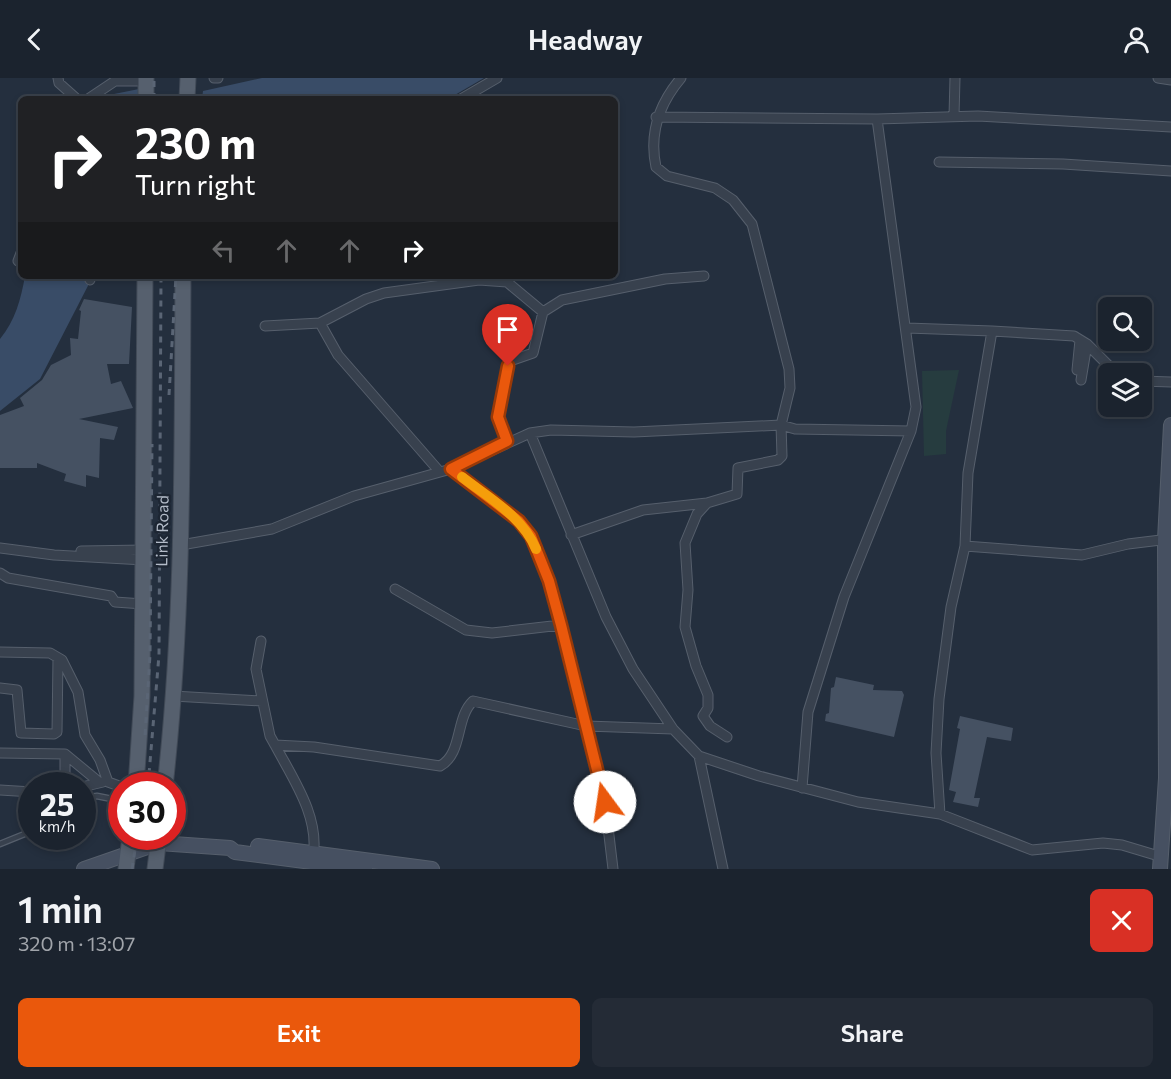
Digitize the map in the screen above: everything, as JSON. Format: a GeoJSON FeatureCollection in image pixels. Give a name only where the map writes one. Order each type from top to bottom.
{"type":"FeatureCollection","features":[{"type":"Feature","properties":{"kind":"main road","name":"Link Road"},"geometry":{"type":"LineString","coordinates":[[137,772],[142,696],[145,279]]}},
{"type":"Feature","properties":{"kind":"main road","name":"Link Road"},"geometry":{"type":"LineString","coordinates":[[166,772],[173,696],[181,545],[183,279]]}},
{"type":"Feature","properties":{"kind":"main road"},"geometry":{"type":"LineString","coordinates":[[1161,863],[1169,717],[1168,539],[1171,425]]}},
{"type":"Feature","properties":{"kind":"main road"},"geometry":{"type":"LineString","coordinates":[[186,843],[230,848],[235,852],[313,858],[365,866],[432,869]]}},
{"type":"Feature","properties":{"kind":"main road"},"geometry":{"type":"LineString","coordinates":[[84,869],[119,850]]}},
{"type":"Feature","properties":{"kind":"main road"},"geometry":{"type":"LineString","coordinates":[[126,869],[129,850]]}},
{"type":"Feature","properties":{"kind":"main road"},"geometry":{"type":"LineString","coordinates":[[155,869],[158,850]]}},
{"type":"Feature","properties":{"kind":"street"},"geometry":{"type":"LineString","coordinates":[[58,78],[59,83],[74,96]]}},
{"type":"Feature","properties":{"kind":"street"},"geometry":{"type":"LineString","coordinates":[[466,96],[497,78]]}},
{"type":"Feature","properties":{"kind":"street"},"geometry":{"type":"LineString","coordinates":[[571,535],[643,510],[707,503],[737,494],[738,468],[778,460],[782,456],[781,425],[789,388],[789,369],[752,224],[733,200],[715,188],[667,176],[656,167],[653,156],[656,117],[681,78]]}},
{"type":"Feature","properties":{"kind":"street"},"geometry":{"type":"LineString","coordinates":[[954,116],[955,78]]}},
{"type":"Feature","properties":{"kind":"street"},"geometry":{"type":"LineString","coordinates":[[1158,78],[1171,80]]}},
{"type":"Feature","properties":{"kind":"street"},"geometry":{"type":"LineString","coordinates":[[92,96],[115,81],[146,87]]}},
{"type":"Feature","properties":{"kind":"street"},"geometry":{"type":"LineString","coordinates":[[656,117],[937,119],[954,116],[1171,127]]}},
{"type":"Feature","properties":{"kind":"street"},"geometry":{"type":"LineString","coordinates":[[802,788],[808,712],[844,597],[911,431],[916,407],[908,328],[877,119]]}},
{"type":"Feature","properties":{"kind":"street"},"geometry":{"type":"LineString","coordinates":[[939,162],[1064,164],[1171,171]]}},
{"type":"Feature","properties":{"kind":"street"},"geometry":{"type":"LineString","coordinates":[[507,441],[498,417],[508,366],[510,361],[533,353],[543,312],[562,300],[665,279],[704,276]]}},
{"type":"Feature","properties":{"kind":"street"},"geometry":{"type":"LineString","coordinates":[[265,326],[320,322],[366,299],[384,293],[479,280],[507,282],[543,312]]}},
{"type":"Feature","properties":{"kind":"street"},"geometry":{"type":"LineString","coordinates":[[320,322],[338,355],[439,471]]}},
{"type":"Feature","properties":{"kind":"street"},"geometry":{"type":"LineString","coordinates":[[908,328],[1074,336],[1084,342],[1106,363]]}},
{"type":"Feature","properties":{"kind":"street"},"geometry":{"type":"LineString","coordinates":[[940,814],[936,753],[939,699],[951,607],[965,546],[968,473],[992,331]]}},
{"type":"Feature","properties":{"kind":"street"},"geometry":{"type":"LineString","coordinates":[[1079,377],[1084,342]]}},
{"type":"Feature","properties":{"kind":"street"},"geometry":{"type":"LineString","coordinates":[[1152,381],[1171,382]]}},
{"type":"Feature","properties":{"kind":"street"},"geometry":{"type":"LineString","coordinates":[[181,545],[272,529],[354,496],[451,469],[507,441],[530,433],[551,430],[634,432],[781,425],[795,429],[911,431]]}},
{"type":"Feature","properties":{"kind":"street"},"geometry":{"type":"LineString","coordinates":[[530,433],[606,617],[633,669],[673,729],[699,756],[802,788],[858,802],[940,814],[1032,850],[1103,843],[1122,845],[1161,863]]}},
{"type":"Feature","properties":{"kind":"street"},"geometry":{"type":"LineString","coordinates":[[451,469],[519,521],[531,536],[549,581],[605,802],[613,869]]}},
{"type":"Feature","properties":{"kind":"street"},"geometry":{"type":"LineString","coordinates":[[707,503],[697,514],[685,543],[688,590],[685,627],[696,666],[708,695],[708,708],[703,716],[710,726],[727,737]]}},
{"type":"Feature","properties":{"kind":"street"},"geometry":{"type":"LineString","coordinates":[[965,546],[1083,555],[1128,544],[1168,539]]}},
{"type":"Feature","properties":{"kind":"street"},"geometry":{"type":"LineString","coordinates":[[0,547],[54,555],[144,555]]}},
{"type":"Feature","properties":{"kind":"street"},"geometry":{"type":"LineString","coordinates":[[0,573],[8,578],[111,596],[115,602],[143,604]]}},
{"type":"Feature","properties":{"kind":"street"},"geometry":{"type":"LineString","coordinates":[[395,589],[466,630],[492,633],[561,625]]}},
{"type":"Feature","properties":{"kind":"street"},"geometry":{"type":"LineString","coordinates":[[261,641],[256,669],[270,736],[307,806],[313,832],[313,858]]}},
{"type":"Feature","properties":{"kind":"street"},"geometry":{"type":"LineString","coordinates":[[0,652],[50,653],[58,658],[78,693],[85,735],[100,760],[104,782]]}},
{"type":"Feature","properties":{"kind":"street"},"geometry":{"type":"LineString","coordinates":[[0,688],[17,690],[21,732],[54,734],[57,732],[58,658]]}},
{"type":"Feature","properties":{"kind":"street"},"geometry":{"type":"LineString","coordinates":[[173,696],[262,701]]}},
{"type":"Feature","properties":{"kind":"street"},"geometry":{"type":"LineString","coordinates":[[275,745],[314,747],[440,766],[452,756],[466,707],[473,701],[586,726],[673,729]]}},
{"type":"Feature","properties":{"kind":"street"},"geometry":{"type":"LineString","coordinates":[[0,753],[65,754],[108,783]]}},
{"type":"Feature","properties":{"kind":"street"},"geometry":{"type":"LineString","coordinates":[[64,772],[65,754]]}},
{"type":"Feature","properties":{"kind":"street"},"geometry":{"type":"LineString","coordinates":[[699,756],[723,869]]}},
{"type":"Feature","properties":{"kind":"street"},"geometry":{"type":"LineString","coordinates":[[96,784],[104,782]]}},
{"type":"Feature","properties":{"kind":"street"},"geometry":{"type":"LineString","coordinates":[[0,790],[18,791]]}},
{"type":"Feature","properties":{"kind":"lane"},"geometry":{"type":"LineString","coordinates":[[0,844],[18,837]]}},
{"type":"Feature","properties":{"kind":"green space"},"geometry":{"type":"Polygon","coordinates":[[[959,370],[946,431],[946,454],[924,456],[922,371],[959,370]]]}},
{"type":"Feature","properties":{"kind":"water"},"geometry":{"type":"Polygon","coordinates":[[[262,78],[484,78],[453,96],[202,96],[203,91],[262,78]]]}},
{"type":"Feature","properties":{"kind":"water"},"geometry":{"type":"Polygon","coordinates":[[[144,88],[143,96],[113,96],[144,88]]]}},
{"type":"Feature","properties":{"kind":"water"},"geometry":{"type":"Polygon","coordinates":[[[24,279],[91,279],[40,379],[0,411],[0,339],[10,325],[22,293],[24,279]]]}},
{"type":"Feature","properties":{"kind":"building"},"geometry":{"type":"Polygon","coordinates":[[[84,299],[132,307],[129,364],[107,364],[111,384],[121,381],[133,408],[79,419],[118,427],[114,440],[100,438],[99,478],[86,475],[86,487],[64,481],[66,474],[37,463],[37,468],[0,468],[0,415],[24,406],[20,398],[42,380],[51,365],[71,355],[70,338],[78,339],[81,311],[79,310],[84,299]]]}},
{"type":"Feature","properties":{"kind":"building"},"geometry":{"type":"Polygon","coordinates":[[[836,677],[874,685],[873,690],[902,691],[904,695],[894,737],[825,721],[826,714],[829,713],[831,688],[834,687],[836,677]]]}},
{"type":"Feature","properties":{"kind":"building"},"geometry":{"type":"Polygon","coordinates":[[[960,716],[1013,728],[1011,741],[987,737],[974,798],[980,798],[978,807],[953,802],[956,792],[949,790],[960,729],[957,728],[960,716]]]}},
{"type":"Feature","properties":{"kind":"railway"},"geometry":{"type":"LineString","coordinates":[[154,78],[154,96]]}},
{"type":"Feature","properties":{"kind":"railway"},"geometry":{"type":"LineString","coordinates":[[149,772],[159,655],[161,279]]}},
{"type":"Feature","properties":{"kind":"railway"},"geometry":{"type":"LineString","coordinates":[[169,395],[176,279]]}},
{"type":"Feature","properties":{"kind":"railway"},"geometry":{"type":"LineString","coordinates":[[145,735],[150,655],[152,444]]}},
{"type":"Feature","properties":{"kind":"railway"},"geometry":{"type":"LineString","coordinates":[[132,869],[135,850]]}},
{"type":"Feature","properties":{"kind":"slow traffic"},"geometry":{"type":"LineString","coordinates":[[462,477],[519,521],[531,536],[536,549]]}},
{"type":"Feature","properties":{"kind":"route"},"geometry":{"type":"LineString","coordinates":[[508,366],[498,417],[507,441],[451,469],[519,521],[531,536],[549,581],[605,802]]}}]}
